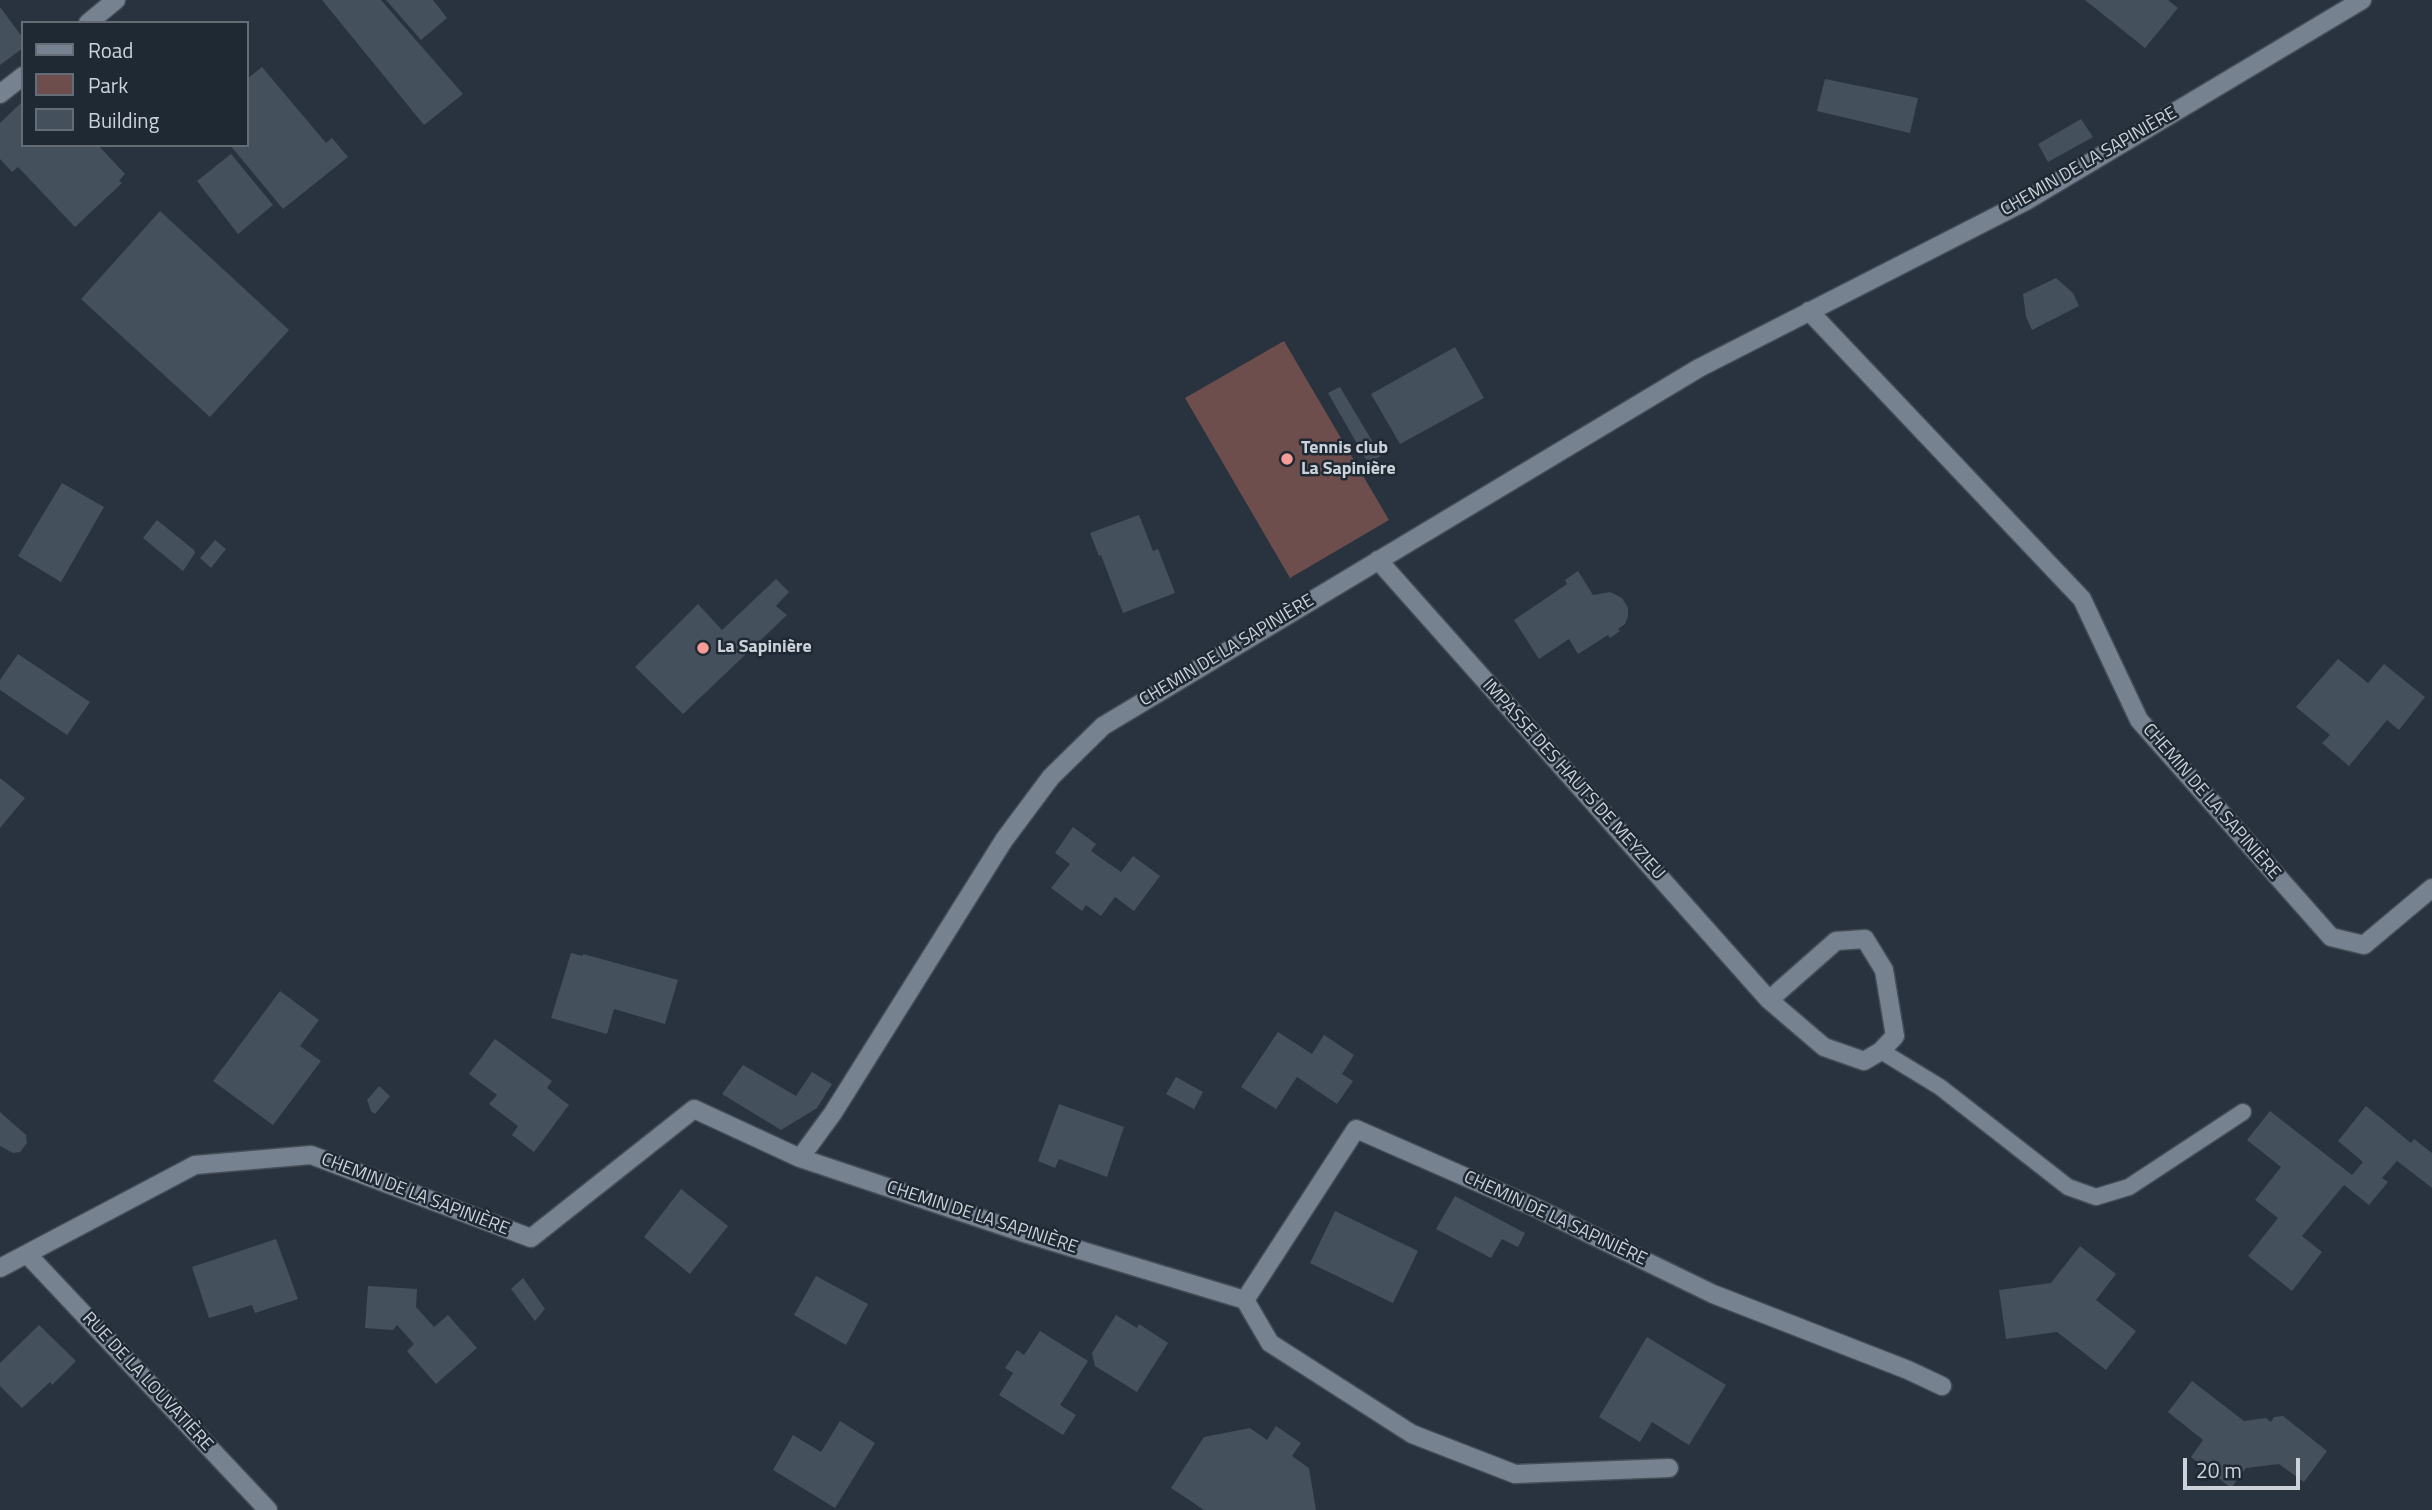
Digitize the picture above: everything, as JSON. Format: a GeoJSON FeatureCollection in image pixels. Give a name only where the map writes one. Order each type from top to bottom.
{"type":"FeatureCollection","features":[{"type":"Feature","properties":{"kind":"street"},"geometry":{"type":"LineString","coordinates":[[90,21],[116,0]]}},
{"type":"Feature","properties":{"kind":"street","name":"CHEMIN DE LA SAPINIÈRE"},"geometry":{"type":"LineString","coordinates":[[800,1158],[833,1113],[1004,840],[1051,777],[1103,726],[1699,368],[2026,201],[2362,0]]}},
{"type":"Feature","properties":{"kind":"street"},"geometry":{"type":"LineString","coordinates":[[0,94],[21,77]]}},
{"type":"Feature","properties":{"kind":"street","name":"CHEMIN DE LA SAPINIÈRE"},"geometry":{"type":"LineString","coordinates":[[1809,311],[2082,599],[2139,720],[2330,937],[2364,946],[2432,888]]}},
{"type":"Feature","properties":{"kind":"street","name":"IMPASSE DES HAUTS DE MEYZIEU"},"geometry":{"type":"LineString","coordinates":[[1378,560],[1769,1000],[1824,1047],[1864,1061],[1881,1051]]}},
{"type":"Feature","properties":{"kind":"street"},"geometry":{"type":"LineString","coordinates":[[1769,1000],[1836,941],[1865,939],[1884,970],[1895,1037],[1881,1051]]}},
{"type":"Feature","properties":{"kind":"street","name":"CHEMIN DE LA SAPINIÈRE"},"geometry":{"type":"LineString","coordinates":[[0,1268],[195,1165],[311,1155],[531,1238],[694,1110],[800,1158],[1027,1234],[1245,1300],[1356,1129],[1534,1207],[1713,1294],[1908,1370],[1942,1386]]}},
{"type":"Feature","properties":{"kind":"street","name":"RUE DE LA LOUVATIÈRE"},"geometry":{"type":"LineString","coordinates":[[27,1254],[268,1510]]}},
{"type":"Feature","properties":{"kind":"street"},"geometry":{"type":"LineString","coordinates":[[1245,1300],[1270,1343],[1412,1434],[1515,1474],[1669,1468]]}},
{"type":"Feature","properties":{"kind":"lane"},"geometry":{"type":"LineString","coordinates":[[1881,1051],[1940,1087],[2068,1187],[2096,1196],[2129,1187],[2243,1112]]}},
{"type":"Feature","properties":{"kind":"green space","name":"Tennis club La Sapinière"},"geometry":{"type":"Polygon","coordinates":[[[1284,341],[1389,520],[1290,578],[1185,398],[1284,341]]]}},
{"type":"Feature","properties":{"kind":"building"},"geometry":{"type":"Polygon","coordinates":[[[322,0],[381,0],[463,94],[424,125],[322,0]]]}},
{"type":"Feature","properties":{"kind":"building"},"geometry":{"type":"Polygon","coordinates":[[[386,0],[433,0],[447,18],[421,40],[386,0]]]}},
{"type":"Feature","properties":{"kind":"building"},"geometry":{"type":"Polygon","coordinates":[[[2085,0],[2168,0],[2178,8],[2145,48],[2085,0]]]}},
{"type":"Feature","properties":{"kind":"building"},"geometry":{"type":"Polygon","coordinates":[[[0,7],[21,35],[21,49],[0,65],[0,7]]]}},
{"type":"Feature","properties":{"kind":"building"},"geometry":{"type":"Polygon","coordinates":[[[262,67],[326,143],[332,138],[348,157],[283,209],[232,147],[248,147],[248,78],[262,67]]]}},
{"type":"Feature","properties":{"kind":"building"},"geometry":{"type":"Polygon","coordinates":[[[1825,79],[1918,98],[1910,133],[1817,111],[1825,79]]]}},
{"type":"Feature","properties":{"kind":"building"},"geometry":{"type":"Polygon","coordinates":[[[21,103],[21,147],[100,147],[125,174],[119,181],[122,183],[75,227],[18,167],[12,172],[0,159],[0,123],[21,103]]]}},
{"type":"Feature","properties":{"kind":"building"},"geometry":{"type":"Polygon","coordinates":[[[2081,119],[2093,137],[2048,162],[2038,144],[2081,119]]]}},
{"type":"Feature","properties":{"kind":"building"},"geometry":{"type":"Polygon","coordinates":[[[231,154],[273,205],[238,234],[197,181],[231,154]]]}},
{"type":"Feature","properties":{"kind":"building"},"geometry":{"type":"Polygon","coordinates":[[[160,211],[289,330],[210,417],[81,299],[160,211]]]}},
{"type":"Feature","properties":{"kind":"building"},"geometry":{"type":"Polygon","coordinates":[[[2056,278],[2073,293],[2079,306],[2032,330],[2026,317],[2023,294],[2056,278]]]}},
{"type":"Feature","properties":{"kind":"building"},"geometry":{"type":"Polygon","coordinates":[[[1455,347],[1484,398],[1400,444],[1371,394],[1455,347]]]}},
{"type":"Feature","properties":{"kind":"building"},"geometry":{"type":"Polygon","coordinates":[[[1340,387],[1381,456],[1368,463],[1328,393],[1340,387]]]}},
{"type":"Feature","properties":{"kind":"building"},"geometry":{"type":"Polygon","coordinates":[[[62,483],[104,507],[61,582],[18,556],[62,483]]]}},
{"type":"Feature","properties":{"kind":"building"},"geometry":{"type":"Polygon","coordinates":[[[1139,515],[1153,551],[1158,549],[1175,593],[1123,613],[1090,533],[1139,515]]]}},
{"type":"Feature","properties":{"kind":"building"},"geometry":{"type":"Polygon","coordinates":[[[157,520],[194,550],[195,553],[183,571],[143,538],[157,520]]]}},
{"type":"Feature","properties":{"kind":"building"},"geometry":{"type":"Polygon","coordinates":[[[215,540],[226,549],[211,568],[200,558],[215,540]]]}},
{"type":"Feature","properties":{"kind":"building"},"geometry":{"type":"Polygon","coordinates":[[[1578,571],[1593,595],[1610,592],[1622,598],[1628,608],[1625,624],[1610,638],[1608,635],[1578,654],[1569,639],[1539,659],[1514,620],[1567,584],[1565,580],[1578,571]]]}},
{"type":"Feature","properties":{"kind":"building","name":"La Sapinière"},"geometry":{"type":"Polygon","coordinates":[[[776,579],[789,592],[776,606],[787,615],[683,714],[635,667],[698,604],[722,630],[776,579]]]}},
{"type":"Feature","properties":{"kind":"building"},"geometry":{"type":"Polygon","coordinates":[[[18,654],[90,702],[67,735],[0,690],[0,680],[18,654]]]}},
{"type":"Feature","properties":{"kind":"building"},"geometry":{"type":"Polygon","coordinates":[[[2338,659],[2368,683],[2384,664],[2425,697],[2399,730],[2387,720],[2349,766],[2322,743],[2330,735],[2296,707],[2338,659]]]}},
{"type":"Feature","properties":{"kind":"building"},"geometry":{"type":"Polygon","coordinates":[[[0,778],[25,798],[0,828],[0,778]]]}},
{"type":"Feature","properties":{"kind":"building"},"geometry":{"type":"Polygon","coordinates":[[[1073,827],[1096,844],[1091,851],[1121,872],[1133,856],[1160,876],[1134,911],[1115,897],[1101,916],[1086,905],[1082,911],[1051,888],[1070,864],[1055,853],[1073,827]]]}},
{"type":"Feature","properties":{"kind":"building"},"geometry":{"type":"Polygon","coordinates":[[[571,953],[678,980],[665,1024],[614,1009],[607,1034],[551,1018],[571,953]]]}},
{"type":"Feature","properties":{"kind":"building"},"geometry":{"type":"Polygon","coordinates":[[[280,991],[319,1020],[300,1046],[321,1061],[273,1125],[213,1081],[280,991]]]}},
{"type":"Feature","properties":{"kind":"building"},"geometry":{"type":"Polygon","coordinates":[[[1278,1032],[1312,1054],[1324,1035],[1354,1055],[1342,1074],[1353,1081],[1337,1104],[1297,1077],[1276,1109],[1241,1087],[1278,1032]]]}},
{"type":"Feature","properties":{"kind":"building"},"geometry":{"type":"Polygon","coordinates":[[[495,1039],[552,1081],[547,1088],[569,1105],[534,1152],[512,1135],[518,1126],[489,1104],[497,1095],[469,1074],[495,1039]]]}},
{"type":"Feature","properties":{"kind":"building"},"geometry":{"type":"Polygon","coordinates":[[[743,1065],[796,1096],[812,1072],[832,1084],[817,1108],[781,1130],[722,1094],[743,1065]]]}},
{"type":"Feature","properties":{"kind":"building"},"geometry":{"type":"Polygon","coordinates":[[[1176,1077],[1203,1092],[1194,1109],[1166,1094],[1176,1077]]]}},
{"type":"Feature","properties":{"kind":"building"},"geometry":{"type":"Polygon","coordinates":[[[379,1086],[390,1096],[375,1114],[367,1100],[379,1086]]]}},
{"type":"Feature","properties":{"kind":"building"},"geometry":{"type":"Polygon","coordinates":[[[1059,1104],[1124,1127],[1107,1177],[1059,1159],[1055,1168],[1038,1161],[1059,1104]]]}},
{"type":"Feature","properties":{"kind":"building"},"geometry":{"type":"Polygon","coordinates":[[[2366,1106],[2411,1143],[2414,1139],[2432,1153],[2432,1188],[2397,1161],[2382,1178],[2388,1182],[2369,1205],[2344,1185],[2302,1236],[2322,1252],[2292,1291],[2248,1256],[2278,1218],[2255,1200],[2281,1167],[2247,1140],[2270,1111],[2352,1175],[2363,1162],[2338,1141],[2366,1106]]]}},
{"type":"Feature","properties":{"kind":"building"},"geometry":{"type":"Polygon","coordinates":[[[0,1112],[26,1135],[27,1143],[20,1152],[13,1153],[0,1146],[0,1112]]]}},
{"type":"Feature","properties":{"kind":"building"},"geometry":{"type":"Polygon","coordinates":[[[681,1189],[728,1226],[690,1274],[644,1237],[681,1189]]]}},
{"type":"Feature","properties":{"kind":"building"},"geometry":{"type":"Polygon","coordinates":[[[1455,1196],[1525,1233],[1518,1247],[1502,1239],[1491,1258],[1436,1229],[1455,1196]]]}},
{"type":"Feature","properties":{"kind":"building"},"geometry":{"type":"Polygon","coordinates":[[[1335,1211],[1418,1251],[1393,1303],[1310,1263],[1335,1211]]]}},
{"type":"Feature","properties":{"kind":"building"},"geometry":{"type":"Polygon","coordinates":[[[276,1239],[298,1299],[255,1313],[252,1305],[209,1318],[192,1267],[276,1239]]]}},
{"type":"Feature","properties":{"kind":"building"},"geometry":{"type":"Polygon","coordinates":[[[2080,1246],[2116,1274],[2096,1300],[2136,1331],[2106,1370],[2057,1332],[2006,1339],[1999,1290],[2051,1283],[2080,1246]]]}},
{"type":"Feature","properties":{"kind":"building"},"geometry":{"type":"Polygon","coordinates":[[[816,1276],[868,1304],[846,1345],[794,1315],[816,1276]]]}},
{"type":"Feature","properties":{"kind":"building"},"geometry":{"type":"Polygon","coordinates":[[[523,1278],[545,1309],[535,1321],[511,1289],[523,1278]]]}},
{"type":"Feature","properties":{"kind":"building"},"geometry":{"type":"Polygon","coordinates":[[[368,1286],[417,1289],[416,1307],[434,1327],[448,1315],[477,1348],[436,1384],[407,1351],[414,1344],[397,1325],[393,1330],[365,1328],[368,1286]]]}},
{"type":"Feature","properties":{"kind":"building"},"geometry":{"type":"Polygon","coordinates":[[[1116,1315],[1137,1328],[1139,1324],[1168,1343],[1137,1392],[1095,1366],[1092,1353],[1116,1315]]]}},
{"type":"Feature","properties":{"kind":"building"},"geometry":{"type":"Polygon","coordinates":[[[39,1325],[76,1361],[52,1385],[50,1382],[22,1408],[0,1386],[0,1363],[39,1325]]]}},
{"type":"Feature","properties":{"kind":"building"},"geometry":{"type":"Polygon","coordinates":[[[1040,1331],[1088,1361],[1060,1405],[1076,1415],[1063,1435],[999,1395],[1013,1373],[1005,1368],[1017,1350],[1024,1355],[1040,1331]]]}},
{"type":"Feature","properties":{"kind":"building"},"geometry":{"type":"Polygon","coordinates":[[[1647,1337],[1726,1385],[1689,1445],[1652,1422],[1640,1442],[1599,1417],[1647,1337]]]}},
{"type":"Feature","properties":{"kind":"building"},"geometry":{"type":"Polygon","coordinates":[[[2192,1381],[2244,1421],[2266,1418],[2271,1422],[2274,1417],[2283,1416],[2327,1451],[2304,1482],[2279,1464],[2246,1468],[2231,1488],[2191,1457],[2203,1440],[2168,1412],[2192,1381]]]}},
{"type":"Feature","properties":{"kind":"building"},"geometry":{"type":"Polygon","coordinates":[[[840,1421],[875,1443],[835,1508],[773,1470],[793,1435],[821,1452],[840,1421]]]}},
{"type":"Feature","properties":{"kind":"building"},"geometry":{"type":"Polygon","coordinates":[[[1276,1426],[1301,1443],[1292,1456],[1309,1468],[1316,1510],[1204,1510],[1171,1488],[1204,1437],[1250,1428],[1267,1440],[1276,1426]]]}},
{"type":"Feature","properties":{"kind":"place","name":"Tennis club La Sapinière"},"geometry":{"type":"Point","coordinates":[1287,459]}},
{"type":"Feature","properties":{"kind":"place","name":"La Sapinière"},"geometry":{"type":"Point","coordinates":[703,648]}}]}
